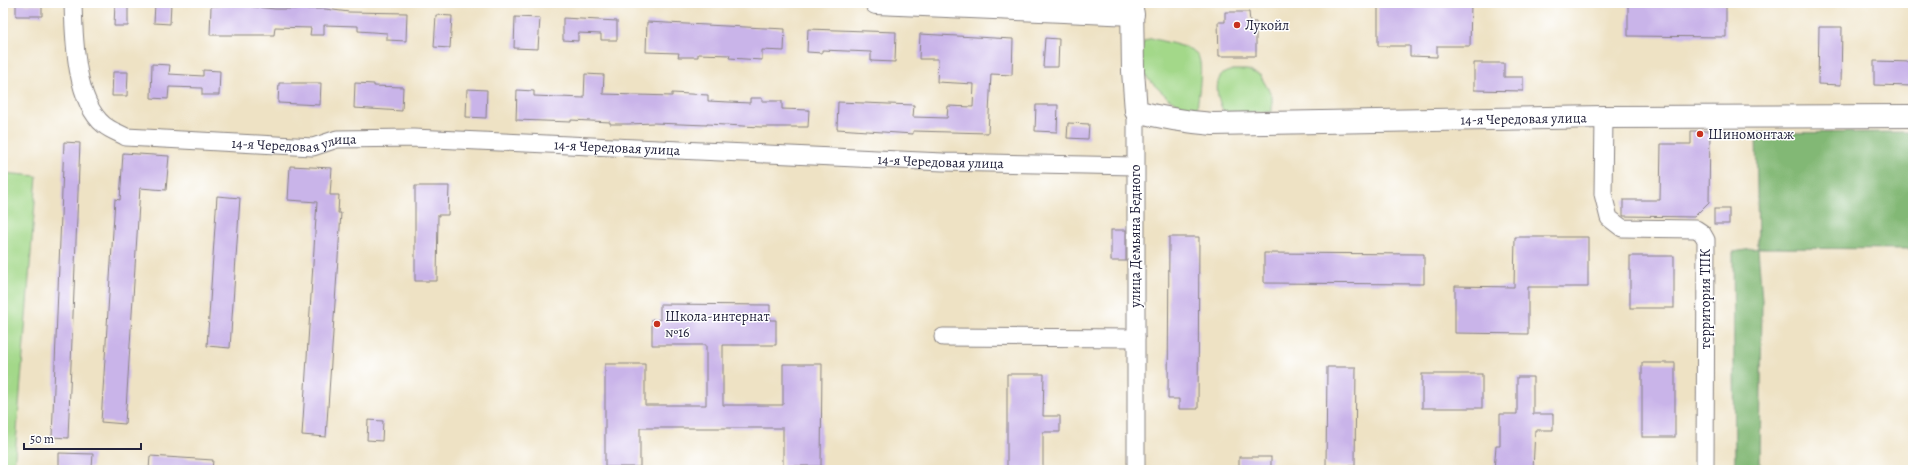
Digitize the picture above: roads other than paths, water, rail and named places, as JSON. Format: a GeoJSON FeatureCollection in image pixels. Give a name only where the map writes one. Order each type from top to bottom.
{"type":"FeatureCollection","features":[{"type":"Feature","properties":{"kind":"main road"},"geometry":{"type":"LineString","coordinates":[[876,3],[1132,8]]}},
{"type":"Feature","properties":{"kind":"main road","name":"улица Демьяна Бедного"},"geometry":{"type":"LineString","coordinates":[[1132,8],[1133,71],[1136,111]]}},
{"type":"Feature","properties":{"kind":"main road","name":"14-я Чередовая улица"},"geometry":{"type":"LineString","coordinates":[[1136,111],[1160,118],[1213,124],[1604,117],[1913,116]]}},
{"type":"Feature","properties":{"kind":"street","name":"14-я Чередовая улица"},"geometry":{"type":"LineString","coordinates":[[73,3],[74,47],[86,100],[104,125],[126,137],[313,147],[337,139],[413,138],[936,162],[1135,166]]}},
{"type":"Feature","properties":{"kind":"street","name":"улица Демьяна Бедного"},"geometry":{"type":"LineString","coordinates":[[1136,111],[1136,470]]}},
{"type":"Feature","properties":{"kind":"street","name":"территория ТПК"},"geometry":{"type":"LineString","coordinates":[[1604,117],[1603,194],[1609,218],[1622,228],[1696,229],[1702,232],[1706,240],[1705,470]]}},
{"type":"Feature","properties":{"kind":"street"},"geometry":{"type":"LineString","coordinates":[[943,337],[1136,338]]}},
{"type":"Feature","properties":{"kind":"place","name":"Лукойл"},"geometry":{"type":"Point","coordinates":[1237,25]}},
{"type":"Feature","properties":{"kind":"place","name":"Шиномонтаж"},"geometry":{"type":"Point","coordinates":[1700,134]}},
{"type":"Feature","properties":{"kind":"place","name":"Школа-интернат №16"},"geometry":{"type":"Point","coordinates":[657,324]}}]}
